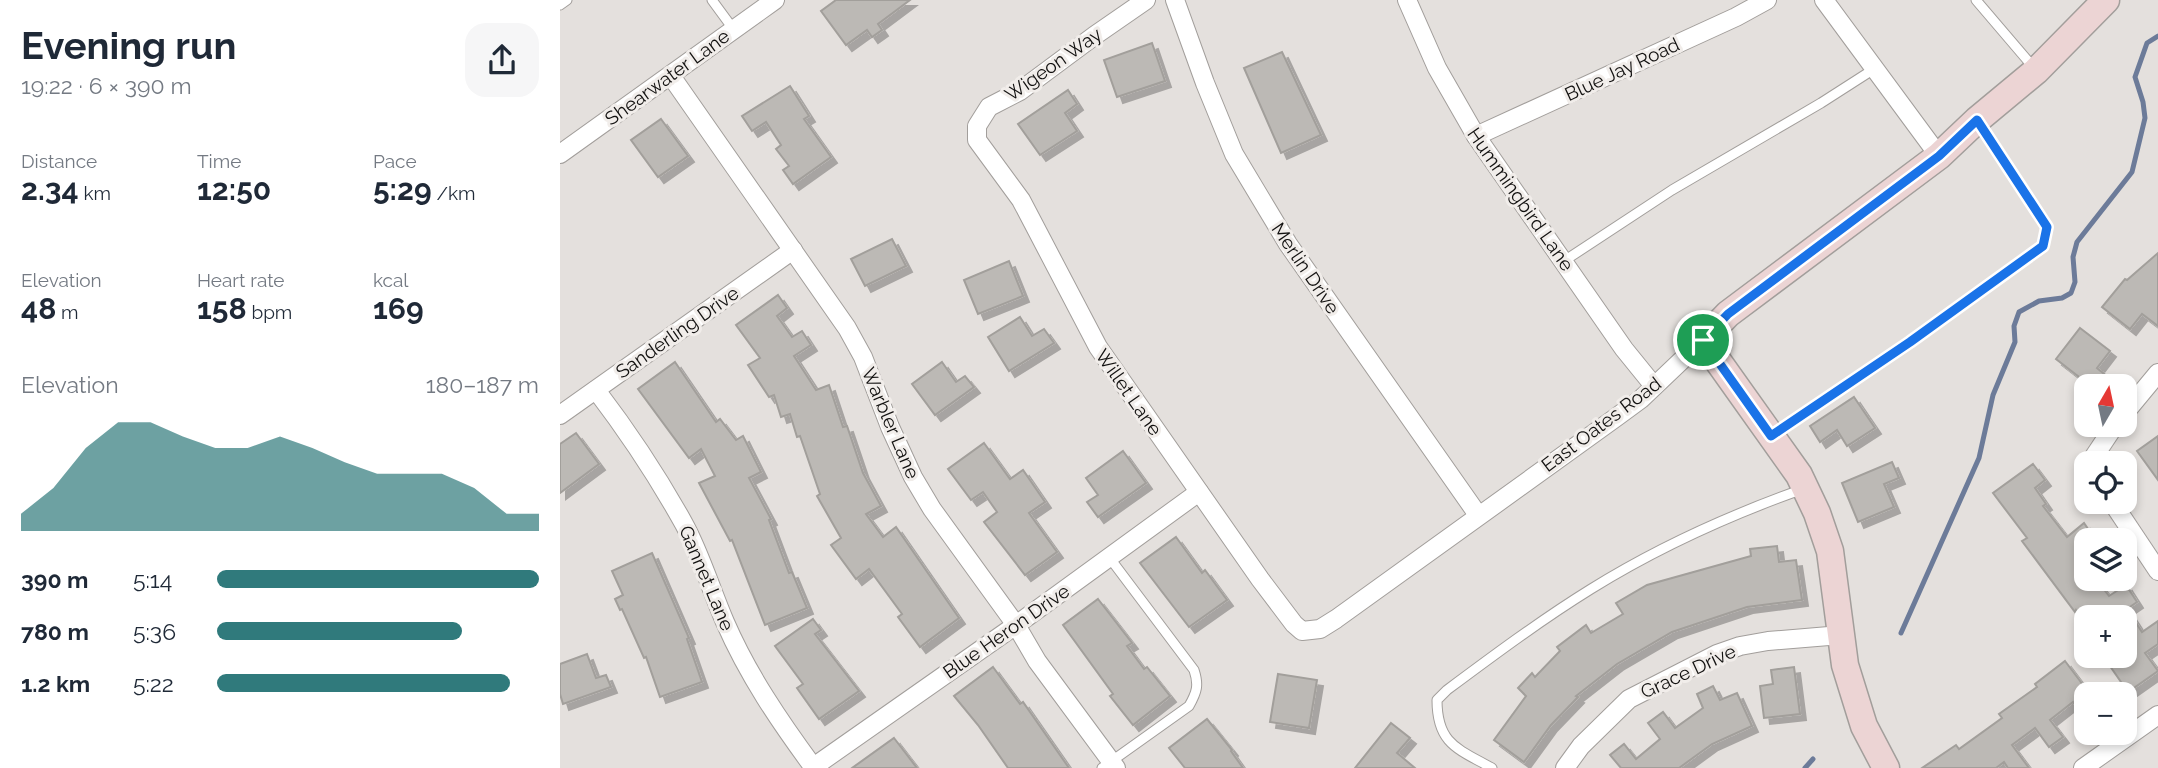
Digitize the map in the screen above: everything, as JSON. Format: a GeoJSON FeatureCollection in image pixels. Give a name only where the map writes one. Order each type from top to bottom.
{"type":"FeatureCollection","features":[{"type":"Feature","properties":{"kind":"street","name":"Shearwater Lane"},"geometry":{"type":"LineString","coordinates":[[560,154],[775,0]]}},
{"type":"Feature","properties":{"kind":"street","name":"Wigeon Way"},"geometry":{"type":"LineString","coordinates":[[977,140],[976,126],[989,107],[1020,91],[1146,0]]}},
{"type":"Feature","properties":{"kind":"street","name":"Merlin Drive"},"geometry":{"type":"LineString","coordinates":[[1175,0],[1205,83],[1241,165],[1288,244],[1478,515]]}},
{"type":"Feature","properties":{"kind":"street","name":"Hummingbird Lane"},"geometry":{"type":"LineString","coordinates":[[1407,0],[1437,68],[1476,136],[1624,349],[1654,386]]}},
{"type":"Feature","properties":{"kind":"street","name":"Blue Jay Road"},"geometry":{"type":"LineString","coordinates":[[1476,136],[1736,17],[1767,0]]}},
{"type":"Feature","properties":{"kind":"street"},"geometry":{"type":"LineString","coordinates":[[1824,0],[1939,156]]}},
{"type":"Feature","properties":{"kind":"street","name":"East Oates Road"},"geometry":{"type":"LineString","coordinates":[[1302,631],[1320,629],[1336,620],[1618,416],[1654,386],[1728,314],[1939,156],[2036,71],[2106,0]]}},
{"type":"Feature","properties":{"kind":"street","name":"Warbler Lane"},"geometry":{"type":"LineString","coordinates":[[671,76],[847,328],[863,357],[913,477],[932,509],[1016,625],[1037,661],[1110,766]]}},
{"type":"Feature","properties":{"kind":"street","name":"Willet Lane"},"geometry":{"type":"LineString","coordinates":[[977,140],[1021,200],[1098,347],[1272,596],[1302,631]]}},
{"type":"Feature","properties":{"kind":"street","name":"Sanderling Drive"},"geometry":{"type":"LineString","coordinates":[[560,415],[793,250]]}},
{"type":"Feature","properties":{"kind":"street"},"geometry":{"type":"LineString","coordinates":[[1703,340],[1799,475],[1817,513],[1830,551],[1845,665],[1864,726],[1886,768]]}},
{"type":"Feature","properties":{"kind":"street"},"geometry":{"type":"LineString","coordinates":[[2137,398],[2158,373]]}},
{"type":"Feature","properties":{"kind":"street","name":"Gannet Lane"},"geometry":{"type":"LineString","coordinates":[[596,390],[632,440],[685,525],[726,624],[749,671],[813,768]]}},
{"type":"Feature","properties":{"kind":"street","name":"Blue Heron Drive"},"geometry":{"type":"LineString","coordinates":[[813,768],[1199,492]]}},
{"type":"Feature","properties":{"kind":"street"},"geometry":{"type":"LineString","coordinates":[[2120,514],[2158,571]]}},
{"type":"Feature","properties":{"kind":"street","name":"Grace Drive"},"geometry":{"type":"LineString","coordinates":[[1565,768],[1581,746],[1629,699],[1717,654],[1768,641],[1841,635]]}},
{"type":"Feature","properties":{"kind":"street"},"geometry":{"type":"LineString","coordinates":[[2083,768],[2158,715]]}},
{"type":"Feature","properties":{"kind":"lane"},"geometry":{"type":"LineString","coordinates":[[560,5],[567,0]]}},
{"type":"Feature","properties":{"kind":"lane"},"geometry":{"type":"LineString","coordinates":[[712,0],[734,30]]}},
{"type":"Feature","properties":{"kind":"lane"},"geometry":{"type":"LineString","coordinates":[[1976,0],[2036,71]]}},
{"type":"Feature","properties":{"kind":"lane"},"geometry":{"type":"LineString","coordinates":[[1564,261],[1672,190],[1874,69]]}},
{"type":"Feature","properties":{"kind":"lane"},"geometry":{"type":"LineString","coordinates":[[1771,436],[1910,342],[2043,246],[2047,227],[1977,120]]}},
{"type":"Feature","properties":{"kind":"lane"},"geometry":{"type":"LineString","coordinates":[[1492,768],[1460,750],[1443,735],[1437,720],[1437,700],[1447,690],[1592,588],[1754,506],[1805,488]]}},
{"type":"Feature","properties":{"kind":"lane"},"geometry":{"type":"LineString","coordinates":[[1110,556],[1194,670],[1198,684],[1197,694],[1189,706],[1110,766]]}},
{"type":"Feature","properties":{"kind":"building"},"geometry":{"type":"Polygon","coordinates":[[[836,0],[910,0],[878,24],[882,30],[872,37],[867,30],[846,45],[821,11],[836,0]]]}},
{"type":"Feature","properties":{"kind":"building"},"geometry":{"type":"Polygon","coordinates":[[[1152,43],[1165,81],[1117,97],[1104,60],[1152,43]]]}},
{"type":"Feature","properties":{"kind":"building"},"geometry":{"type":"Polygon","coordinates":[[[1282,52],[1321,135],[1281,153],[1244,68],[1282,52]]]}},
{"type":"Feature","properties":{"kind":"building"},"geometry":{"type":"Polygon","coordinates":[[[790,86],[809,116],[804,119],[831,157],[793,184],[783,170],[789,166],[776,149],[781,145],[766,122],[752,131],[742,116],[790,86]]]}},
{"type":"Feature","properties":{"kind":"building"},"geometry":{"type":"Polygon","coordinates":[[[1068,90],[1077,104],[1065,113],[1077,131],[1040,155],[1018,124],[1068,90]]]}},
{"type":"Feature","properties":{"kind":"building"},"geometry":{"type":"Polygon","coordinates":[[[661,119],[688,156],[658,177],[631,140],[661,119]]]}},
{"type":"Feature","properties":{"kind":"building"},"geometry":{"type":"Polygon","coordinates":[[[892,239],[906,266],[865,286],[851,259],[892,239]]]}},
{"type":"Feature","properties":{"kind":"building"},"geometry":{"type":"Polygon","coordinates":[[[2158,253],[2158,326],[2142,314],[2130,329],[2102,307],[2125,279],[2158,253]]]}},
{"type":"Feature","properties":{"kind":"building"},"geometry":{"type":"Polygon","coordinates":[[[1009,261],[1023,296],[978,314],[964,280],[1009,261]]]}},
{"type":"Feature","properties":{"kind":"building"},"geometry":{"type":"Polygon","coordinates":[[[778,295],[787,308],[777,316],[792,337],[802,331],[811,345],[794,356],[816,390],[829,385],[843,427],[847,426],[863,473],[881,506],[866,514],[883,537],[896,527],[959,618],[920,647],[898,617],[902,614],[869,569],[856,579],[831,545],[841,538],[817,496],[820,494],[790,414],[781,417],[774,395],[769,397],[748,365],[760,358],[736,325],[778,295]]]}},
{"type":"Feature","properties":{"kind":"building"},"geometry":{"type":"Polygon","coordinates":[[[1020,317],[1032,336],[1044,329],[1054,343],[1009,371],[988,337],[1020,317]]]}},
{"type":"Feature","properties":{"kind":"building"},"geometry":{"type":"Polygon","coordinates":[[[2080,328],[2110,351],[2097,368],[2104,374],[2075,374],[2056,359],[2080,328]]]}},
{"type":"Feature","properties":{"kind":"building"},"geometry":{"type":"Polygon","coordinates":[[[675,362],[716,422],[720,419],[736,440],[743,436],[761,472],[749,478],[771,519],[769,520],[789,573],[792,572],[807,608],[765,625],[732,540],[730,541],[699,483],[715,476],[701,449],[689,458],[638,389],[675,362]]]}},
{"type":"Feature","properties":{"kind":"building"},"geometry":{"type":"Polygon","coordinates":[[[942,362],[956,382],[965,376],[974,387],[935,415],[912,384],[942,362]]]}},
{"type":"Feature","properties":{"kind":"building"},"geometry":{"type":"Polygon","coordinates":[[[1854,397],[1875,428],[1847,446],[1837,430],[1820,442],[1810,426],[1854,397]]]}},
{"type":"Feature","properties":{"kind":"building"},"geometry":{"type":"Polygon","coordinates":[[[576,433],[599,464],[560,493],[560,444],[576,433]]]}},
{"type":"Feature","properties":{"kind":"building"},"geometry":{"type":"Polygon","coordinates":[[[2158,436],[2158,480],[2137,451],[2158,436]]]}},
{"type":"Feature","properties":{"kind":"building"},"geometry":{"type":"Polygon","coordinates":[[[984,443],[1010,479],[1023,470],[1045,502],[1029,513],[1057,552],[1025,575],[984,522],[997,512],[983,492],[971,500],[948,469],[984,443]]]}},
{"type":"Feature","properties":{"kind":"building"},"geometry":{"type":"Polygon","coordinates":[[[1123,451],[1146,483],[1098,517],[1087,502],[1098,495],[1086,478],[1123,451]]]}},
{"type":"Feature","properties":{"kind":"building"},"geometry":{"type":"Polygon","coordinates":[[[1892,462],[1899,478],[1884,484],[1894,507],[1858,522],[1842,483],[1892,462]]]}},
{"type":"Feature","properties":{"kind":"building"},"geometry":{"type":"Polygon","coordinates":[[[2033,464],[2045,480],[2035,488],[2046,504],[2043,506],[2067,537],[2074,531],[2074,591],[2105,591],[2109,596],[2117,591],[2130,591],[2137,602],[2133,605],[2074,605],[2074,611],[2022,541],[2027,538],[1993,493],[2033,464]]]}},
{"type":"Feature","properties":{"kind":"building"},"geometry":{"type":"Polygon","coordinates":[[[1176,537],[1202,573],[1205,570],[1227,600],[1189,627],[1140,563],[1176,537]]]}},
{"type":"Feature","properties":{"kind":"building"},"geometry":{"type":"Polygon","coordinates":[[[1777,546],[1779,562],[1796,560],[1802,600],[1747,607],[1672,632],[1617,664],[1576,696],[1578,697],[1551,725],[1524,762],[1494,740],[1526,696],[1518,688],[1532,673],[1535,677],[1560,651],[1557,647],[1586,625],[1591,633],[1623,614],[1616,603],[1647,585],[1751,556],[1750,549],[1777,546]]]}},
{"type":"Feature","properties":{"kind":"building"},"geometry":{"type":"Polygon","coordinates":[[[652,553],[689,638],[687,639],[702,682],[660,697],[646,657],[644,658],[615,599],[623,595],[612,571],[652,553]]]}},
{"type":"Feature","properties":{"kind":"building"},"geometry":{"type":"Polygon","coordinates":[[[1098,599],[1132,643],[1127,646],[1144,669],[1147,667],[1170,696],[1133,725],[1110,696],[1113,694],[1063,625],[1098,599]]]}},
{"type":"Feature","properties":{"kind":"building"},"geometry":{"type":"Polygon","coordinates":[[[813,619],[821,630],[815,634],[859,691],[819,719],[797,688],[803,684],[775,646],[813,619]]]}},
{"type":"Feature","properties":{"kind":"building"},"geometry":{"type":"Polygon","coordinates":[[[2158,621],[2158,644],[2145,653],[2158,671],[2137,686],[2137,682],[2121,682],[2111,668],[2137,668],[2137,624],[2142,632],[2158,621]]]}},
{"type":"Feature","properties":{"kind":"building"},"geometry":{"type":"Polygon","coordinates":[[[587,654],[596,678],[606,675],[611,687],[563,704],[560,694],[560,664],[587,654]]]}},
{"type":"Feature","properties":{"kind":"building"},"geometry":{"type":"Polygon","coordinates":[[[2065,661],[2081,682],[2074,682],[2074,703],[2050,720],[2063,737],[2049,747],[2035,728],[2012,745],[2029,768],[2008,768],[2004,762],[1996,768],[1922,768],[1956,745],[1959,749],[2002,718],[1999,714],[2037,687],[2035,684],[2065,661]]]}},
{"type":"Feature","properties":{"kind":"building"},"geometry":{"type":"Polygon","coordinates":[[[993,667],[1020,704],[1023,702],[1069,768],[1008,768],[954,696],[993,667]]]}},
{"type":"Feature","properties":{"kind":"building"},"geometry":{"type":"Polygon","coordinates":[[[1794,667],[1800,714],[1764,718],[1760,686],[1773,684],[1771,670],[1794,667]]]}},
{"type":"Feature","properties":{"kind":"building"},"geometry":{"type":"Polygon","coordinates":[[[1278,674],[1317,680],[1309,728],[1270,722],[1278,674]]]}},
{"type":"Feature","properties":{"kind":"building"},"geometry":{"type":"Polygon","coordinates":[[[1713,686],[1720,700],[1737,693],[1752,726],[1712,744],[1679,768],[1621,768],[1610,755],[1624,744],[1636,759],[1660,739],[1648,723],[1663,712],[1675,728],[1703,708],[1697,694],[1713,686]]]}},
{"type":"Feature","properties":{"kind":"building"},"geometry":{"type":"Polygon","coordinates":[[[1207,719],[1243,768],[1185,768],[1169,748],[1207,719]]]}},
{"type":"Feature","properties":{"kind":"building"},"geometry":{"type":"Polygon","coordinates":[[[1391,723],[1410,738],[1397,753],[1415,768],[1355,768],[1391,723]]]}},
{"type":"Feature","properties":{"kind":"building"},"geometry":{"type":"Polygon","coordinates":[[[894,738],[917,768],[852,768],[894,738]]]}},
{"type":"Feature","properties":{"kind":"waterway"},"geometry":{"type":"LineString","coordinates":[[1901,633],[1979,458],[1993,395],[2015,342],[2014,326],[2019,312],[2039,301],[2062,298],[2071,293],[2075,282],[2073,257],[2077,242],[2132,172],[2145,118],[2135,77],[2147,43],[2158,36]]}},
{"type":"Feature","properties":{"kind":"waterway"},"geometry":{"type":"LineString","coordinates":[[1805,768],[1813,759]]}},
{"type":"Feature","properties":{"kind":"route"},"geometry":{"type":"LineString","coordinates":[[1977,120],[2047,227],[2043,246],[1910,342],[1771,436],[1703,340],[1728,314],[1939,156],[1977,120]]}}]}
